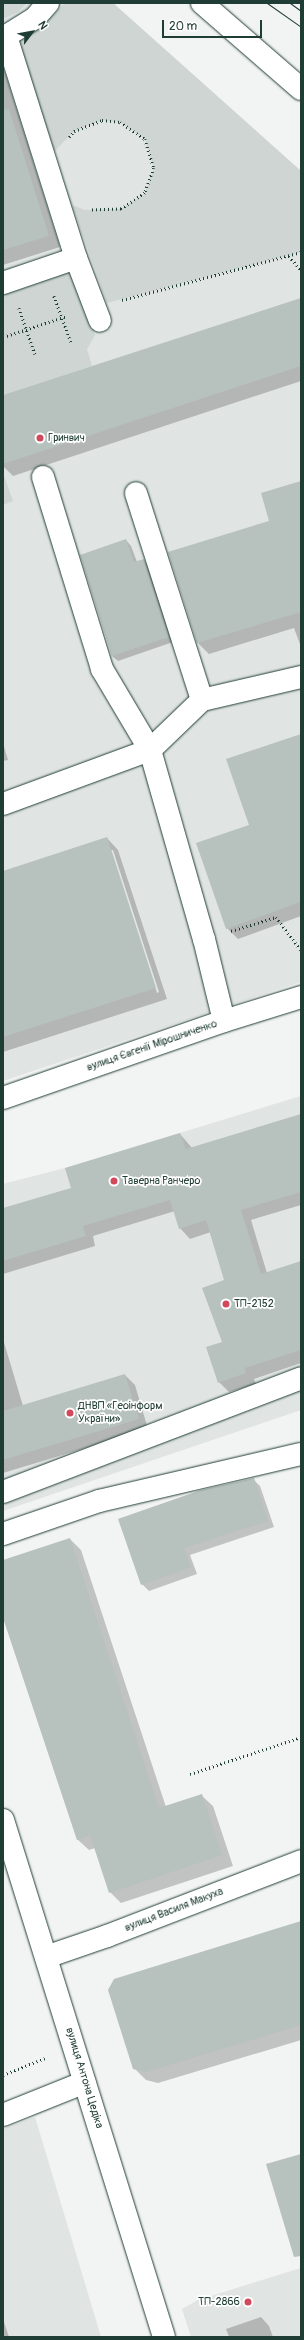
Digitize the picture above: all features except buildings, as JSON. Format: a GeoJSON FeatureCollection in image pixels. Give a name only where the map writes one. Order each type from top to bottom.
{"type":"FeatureCollection","features":[{"type":"Feature","properties":{"kind":"street"},"geometry":{"type":"LineString","coordinates":[[48,3],[35,18],[6,36],[57,200],[76,258],[97,314]]}},
{"type":"Feature","properties":{"kind":"street"},"geometry":{"type":"LineString","coordinates":[[202,3],[301,89]]}},
{"type":"Feature","properties":{"kind":"street"},"geometry":{"type":"LineString","coordinates":[[3,283],[76,258]]}},
{"type":"Feature","properties":{"kind":"street"},"geometry":{"type":"LineString","coordinates":[[43,477],[102,669],[150,750],[204,939],[224,1021]]}},
{"type":"Feature","properties":{"kind":"street"},"geometry":{"type":"LineString","coordinates":[[136,493],[202,700]]}},
{"type":"Feature","properties":{"kind":"street"},"geometry":{"type":"LineString","coordinates":[[3,804],[150,750],[202,700],[301,677]]}},
{"type":"Feature","properties":{"kind":"street","name":"вулиця Євгенії Мірошниченко"},"geometry":{"type":"LineString","coordinates":[[3,1098],[224,1021],[301,997]]}},
{"type":"Feature","properties":{"kind":"street"},"geometry":{"type":"LineString","coordinates":[[3,1492],[301,1378]]}},
{"type":"Feature","properties":{"kind":"street"},"geometry":{"type":"LineString","coordinates":[[3,1534],[99,1501],[301,1454]]}},
{"type":"Feature","properties":{"kind":"street","name":"вулиця Антона Цедіка"},"geometry":{"type":"LineString","coordinates":[[3,1820],[164,2337]]}},
{"type":"Feature","properties":{"kind":"street","name":"вулиця Василя Макуха"},"geometry":{"type":"LineString","coordinates":[[46,1957],[107,1936],[301,1861]]}},
{"type":"Feature","properties":{"kind":"street"},"geometry":{"type":"LineString","coordinates":[[3,2115],[85,2082]]}},
{"type":"Feature","properties":{"kind":"path"},"geometry":{"type":"LineString","coordinates":[[45,161],[74,131],[102,120],[120,122],[145,139],[154,168],[145,193],[121,209],[85,210],[57,200]]}},
{"type":"Feature","properties":{"kind":"path"},"geometry":{"type":"LineString","coordinates":[[3,337],[62,317],[97,314],[301,252]]}},
{"type":"Feature","properties":{"kind":"path"},"geometry":{"type":"LineString","coordinates":[[289,256],[301,270]]}},
{"type":"Feature","properties":{"kind":"path"},"geometry":{"type":"LineString","coordinates":[[54,294],[71,342]]}},
{"type":"Feature","properties":{"kind":"path"},"geometry":{"type":"LineString","coordinates":[[18,306],[35,354]]}},
{"type":"Feature","properties":{"kind":"path"},"geometry":{"type":"LineString","coordinates":[[204,939],[276,917],[301,950]]}},
{"type":"Feature","properties":{"kind":"path"},"geometry":{"type":"LineString","coordinates":[[190,1774],[301,1737]]}},
{"type":"Feature","properties":{"kind":"path"},"geometry":{"type":"LineString","coordinates":[[3,2074],[46,2058]]}},
{"type":"Feature","properties":{"kind":"shaded area"},"geometry":{"type":"Polygon","coordinates":[[[3,3],[113,3],[301,171],[301,982],[3,1081],[3,3]]]}},
{"type":"Feature","properties":{"kind":"shaded area"},"geometry":{"type":"Polygon","coordinates":[[[3,3],[27,3],[18,12],[3,19],[3,3]]]}},
{"type":"Feature","properties":{"kind":"shaded area"},"geometry":{"type":"Polygon","coordinates":[[[65,3],[113,3],[301,171],[301,252],[107,303],[72,205],[85,210],[121,209],[145,193],[154,168],[145,139],[120,122],[102,120],[74,131],[54,152],[17,38],[43,24],[65,3]]]}},
{"type":"Feature","properties":{"kind":"shaded area"},"geometry":{"type":"Polygon","coordinates":[[[64,271],[74,276],[95,335],[87,349],[92,366],[3,395],[3,293],[64,271]]]}},
{"type":"Feature","properties":{"kind":"shaded area"},"geometry":{"type":"Polygon","coordinates":[[[3,473],[13,501],[3,505],[3,473]]]}},
{"type":"Feature","properties":{"kind":"shaded area"},"geometry":{"type":"Polygon","coordinates":[[[301,1096],[301,1410],[3,1511],[3,1184],[65,1168],[301,1096]]]}},
{"type":"Feature","properties":{"kind":"shaded area"},"geometry":{"type":"Polygon","coordinates":[[[35,2117],[101,2337],[3,2337],[3,2129],[35,2117]]]}},
{"type":"Feature","properties":{"kind":"shaded area"},"geometry":{"type":"Polygon","coordinates":[[[301,2268],[301,2337],[191,2337],[182,2309],[198,2300],[301,2268]]]}},
{"type":"Feature","properties":{"kind":"tram line"},"geometry":{"type":"LineString","coordinates":[[267,3],[301,27]]}},
{"type":"Feature","properties":{"kind":"tram line"},"geometry":{"type":"LineString","coordinates":[[290,3],[301,11]]}},
{"type":"Feature","properties":{"kind":"place","name":"Гринвич"},"geometry":{"type":"Point","coordinates":[40,438]}},
{"type":"Feature","properties":{"kind":"place","name":"Таверна Ранчеро"},"geometry":{"type":"Point","coordinates":[114,1181]}},
{"type":"Feature","properties":{"kind":"place","name":"ТП-2152"},"geometry":{"type":"Point","coordinates":[226,1304]}},
{"type":"Feature","properties":{"kind":"place","name":"ДНВП «Геоінформ України»"},"geometry":{"type":"Point","coordinates":[70,1413]}},
{"type":"Feature","properties":{"kind":"place","name":"ТП-2866"},"geometry":{"type":"Point","coordinates":[248,2302]}}]}
